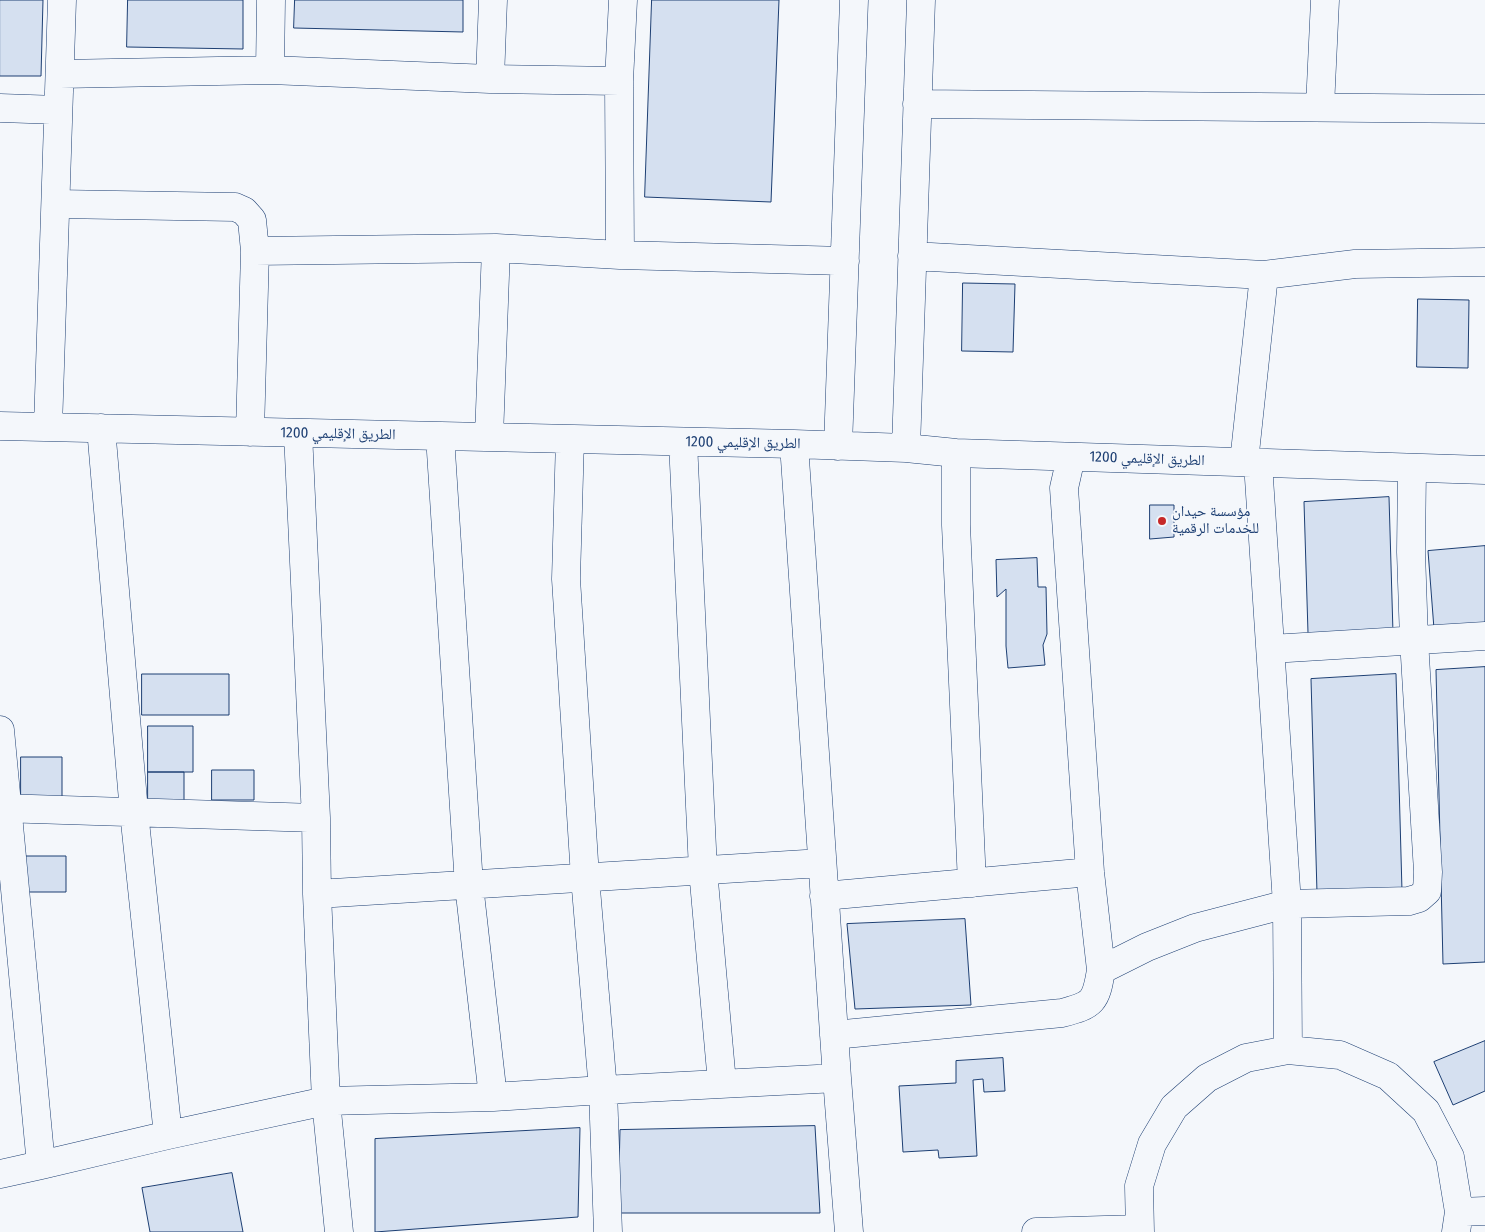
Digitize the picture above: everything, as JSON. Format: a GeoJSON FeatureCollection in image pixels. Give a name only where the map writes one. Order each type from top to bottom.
{"type":"FeatureCollection","features":[{"type":"Feature","properties":{"kind":"street"},"geometry":{"type":"LineString","coordinates":[[48,426],[62,0]]}},
{"type":"Feature","properties":{"kind":"street"},"geometry":{"type":"LineString","coordinates":[[270,70],[271,0]]}},
{"type":"Feature","properties":{"kind":"street"},"geometry":{"type":"LineString","coordinates":[[490,79],[492,0]]}},
{"type":"Feature","properties":{"kind":"street"},"geometry":{"type":"LineString","coordinates":[[620,255],[620,81],[623,0]]}},
{"type":"Feature","properties":{"kind":"street"},"geometry":{"type":"LineString","coordinates":[[838,446],[854,0]]}},
{"type":"Feature","properties":{"kind":"street"},"geometry":{"type":"LineString","coordinates":[[906,448],[921,0]]}},
{"type":"Feature","properties":{"kind":"street"},"geometry":{"type":"LineString","coordinates":[[1320,108],[1325,0]]}},
{"type":"Feature","properties":{"kind":"street"},"geometry":{"type":"LineString","coordinates":[[60,74],[270,70],[490,79],[620,81]]}},
{"type":"Feature","properties":{"kind":"street"},"geometry":{"type":"LineString","coordinates":[[917,104],[1485,109]]}},
{"type":"Feature","properties":{"kind":"street"},"geometry":{"type":"LineString","coordinates":[[0,108],[58,110]]}},
{"type":"Feature","properties":{"kind":"street"},"geometry":{"type":"LineString","coordinates":[[56,204],[235,207],[244,211],[252,220],[255,251],[250,432]]}},
{"type":"Feature","properties":{"kind":"street"},"geometry":{"type":"LineString","coordinates":[[255,251],[496,248],[620,255],[846,261]]}},
{"type":"Feature","properties":{"kind":"street"},"geometry":{"type":"LineString","coordinates":[[490,437],[496,248]]}},
{"type":"Feature","properties":{"kind":"street"},"geometry":{"type":"LineString","coordinates":[[912,256],[1264,275],[1355,264],[1485,262]]}},
{"type":"Feature","properties":{"kind":"street"},"geometry":{"type":"LineString","coordinates":[[1264,275],[1251,463],[1264,567],[1271,649],[1287,904],[1288,1050]]}},
{"type":"Feature","properties":{"kind":"street","name":"الطريق الإقليمي 1200"},"geometry":{"type":"LineString","coordinates":[[0,426],[794,444],[906,448],[956,453],[1485,470]]}},
{"type":"Feature","properties":{"kind":"street"},"geometry":{"type":"LineString","coordinates":[[101,428],[134,812],[168,1135]]}},
{"type":"Feature","properties":{"kind":"street"},"geometry":{"type":"LineString","coordinates":[[298,433],[316,818],[317,894],[326,1101],[339,1232]]}},
{"type":"Feature","properties":{"kind":"street"},"geometry":{"type":"LineString","coordinates":[[440,436],[469,885],[493,1097]]}},
{"type":"Feature","properties":{"kind":"street"},"geometry":{"type":"LineString","coordinates":[[570,439],[566,579],[585,877],[603,1090],[608,1232]]}},
{"type":"Feature","properties":{"kind":"street"},"geometry":{"type":"LineString","coordinates":[[683,442],[703,870],[722,1083]]}},
{"type":"Feature","properties":{"kind":"street"},"geometry":{"type":"LineString","coordinates":[[794,444],[824,896],[849,1232]]}},
{"type":"Feature","properties":{"kind":"street"},"geometry":{"type":"LineString","coordinates":[[956,453],[956,525],[972,883]]}},
{"type":"Feature","properties":{"kind":"street"},"geometry":{"type":"LineString","coordinates":[[834,1035],[1062,1012],[1082,1008],[1093,1000],[1101,970],[1090,872],[1064,488],[1071,457]]}},
{"type":"Feature","properties":{"kind":"street"},"geometry":{"type":"LineString","coordinates":[[1101,970],[1148,947],[1195,928],[1287,904],[1409,901],[1419,898],[1427,891],[1428,872],[1414,640],[1411,552],[1412,469]]}},
{"type":"Feature","properties":{"kind":"street"},"geometry":{"type":"LineString","coordinates":[[1271,649],[1485,636]]}},
{"type":"Feature","properties":{"kind":"street"},"geometry":{"type":"LineString","coordinates":[[0,730],[4,808],[41,1166]]}},
{"type":"Feature","properties":{"kind":"street"},"geometry":{"type":"LineString","coordinates":[[4,808],[316,818]]}},
{"type":"Feature","properties":{"kind":"street"},"geometry":{"type":"LineString","coordinates":[[317,894],[822,863]]}},
{"type":"Feature","properties":{"kind":"street"},"geometry":{"type":"LineString","coordinates":[[824,896],[1090,872]]}},
{"type":"Feature","properties":{"kind":"street"},"geometry":{"type":"LineString","coordinates":[[1036,1232],[1139,1231],[1139,1186],[1152,1144],[1174,1107],[1206,1078],[1246,1058],[1288,1050],[1340,1055],[1388,1076],[1426,1111],[1450,1157],[1467,1218]]}},
{"type":"Feature","properties":{"kind":"street"},"geometry":{"type":"LineString","coordinates":[[0,1174],[326,1101],[493,1097],[837,1078]]}},
{"type":"Feature","properties":{"kind":"building"},"geometry":{"type":"Polygon","coordinates":[[[0,0],[43,0],[41,76],[0,76],[0,0]]]}},
{"type":"Feature","properties":{"kind":"building"},"geometry":{"type":"Polygon","coordinates":[[[128,0],[243,0],[243,49],[127,47],[128,0]]]}},
{"type":"Feature","properties":{"kind":"building"},"geometry":{"type":"Polygon","coordinates":[[[295,0],[463,0],[463,32],[294,28],[295,0]]]}},
{"type":"Feature","properties":{"kind":"building"},"geometry":{"type":"Polygon","coordinates":[[[652,0],[779,0],[771,202],[645,197],[652,0]]]}},
{"type":"Feature","properties":{"kind":"building"},"geometry":{"type":"Polygon","coordinates":[[[963,283],[1015,284],[1013,352],[962,351],[963,283]]]}},
{"type":"Feature","properties":{"kind":"building"},"geometry":{"type":"Polygon","coordinates":[[[1418,299],[1469,300],[1468,368],[1417,367],[1418,299]]]}},
{"type":"Feature","properties":{"kind":"building"},"geometry":{"type":"Polygon","coordinates":[[[1389,497],[1393,633],[1308,633],[1304,502],[1389,497]]]}},
{"type":"Feature","properties":{"kind":"building","name":"مؤسسة حيدان للخدمات الرقمية"},"geometry":{"type":"Polygon","coordinates":[[[1150,505],[1174,505],[1174,537],[1150,539],[1150,505]]]}},
{"type":"Feature","properties":{"kind":"building"},"geometry":{"type":"Polygon","coordinates":[[[1485,546],[1485,629],[1434,629],[1428,551],[1485,546]]]}},
{"type":"Feature","properties":{"kind":"building"},"geometry":{"type":"Polygon","coordinates":[[[1037,558],[1038,587],[1046,587],[1047,634],[1043,645],[1045,665],[1008,668],[1006,589],[997,597],[996,560],[1037,558]]]}},
{"type":"Feature","properties":{"kind":"building"},"geometry":{"type":"Polygon","coordinates":[[[1485,667],[1485,962],[1443,964],[1436,670],[1485,667]]]}},
{"type":"Feature","properties":{"kind":"building"},"geometry":{"type":"Polygon","coordinates":[[[142,674],[229,674],[229,715],[142,715],[142,674]]]}},
{"type":"Feature","properties":{"kind":"building"},"geometry":{"type":"Polygon","coordinates":[[[1396,674],[1402,891],[1317,893],[1311,679],[1396,674]]]}},
{"type":"Feature","properties":{"kind":"building"},"geometry":{"type":"Polygon","coordinates":[[[148,726],[193,726],[193,772],[148,772],[148,726]]]}},
{"type":"Feature","properties":{"kind":"building"},"geometry":{"type":"Polygon","coordinates":[[[21,757],[62,757],[62,798],[21,798],[21,757]]]}},
{"type":"Feature","properties":{"kind":"building"},"geometry":{"type":"Polygon","coordinates":[[[212,770],[254,770],[254,800],[212,800],[212,770]]]}},
{"type":"Feature","properties":{"kind":"building"},"geometry":{"type":"Polygon","coordinates":[[[148,772],[184,772],[184,810],[148,810],[148,772]]]}},
{"type":"Feature","properties":{"kind":"building"},"geometry":{"type":"Polygon","coordinates":[[[25,856],[66,856],[66,892],[25,892],[25,856]]]}},
{"type":"Feature","properties":{"kind":"building"},"geometry":{"type":"Polygon","coordinates":[[[965,919],[971,1005],[855,1009],[847,924],[965,919]]]}},
{"type":"Feature","properties":{"kind":"building"},"geometry":{"type":"Polygon","coordinates":[[[1485,1041],[1485,1091],[1453,1105],[1434,1062],[1485,1041]]]}},
{"type":"Feature","properties":{"kind":"building"},"geometry":{"type":"Polygon","coordinates":[[[1003,1058],[1005,1091],[984,1092],[983,1079],[973,1080],[977,1156],[939,1158],[938,1150],[903,1152],[899,1086],[956,1083],[956,1061],[1003,1058]]]}},
{"type":"Feature","properties":{"kind":"building"},"geometry":{"type":"Polygon","coordinates":[[[815,1126],[820,1213],[618,1213],[620,1130],[815,1126]]]}},
{"type":"Feature","properties":{"kind":"building"},"geometry":{"type":"Polygon","coordinates":[[[580,1128],[578,1217],[375,1232],[375,1139],[580,1128]]]}},
{"type":"Feature","properties":{"kind":"building"},"geometry":{"type":"Polygon","coordinates":[[[232,1173],[243,1232],[150,1232],[142,1188],[232,1173]]]}},
{"type":"Feature","properties":{"kind":"place","name":"مؤسسة حيدان للخدمات الرقمية"},"geometry":{"type":"Point","coordinates":[1162,521]}}]}
